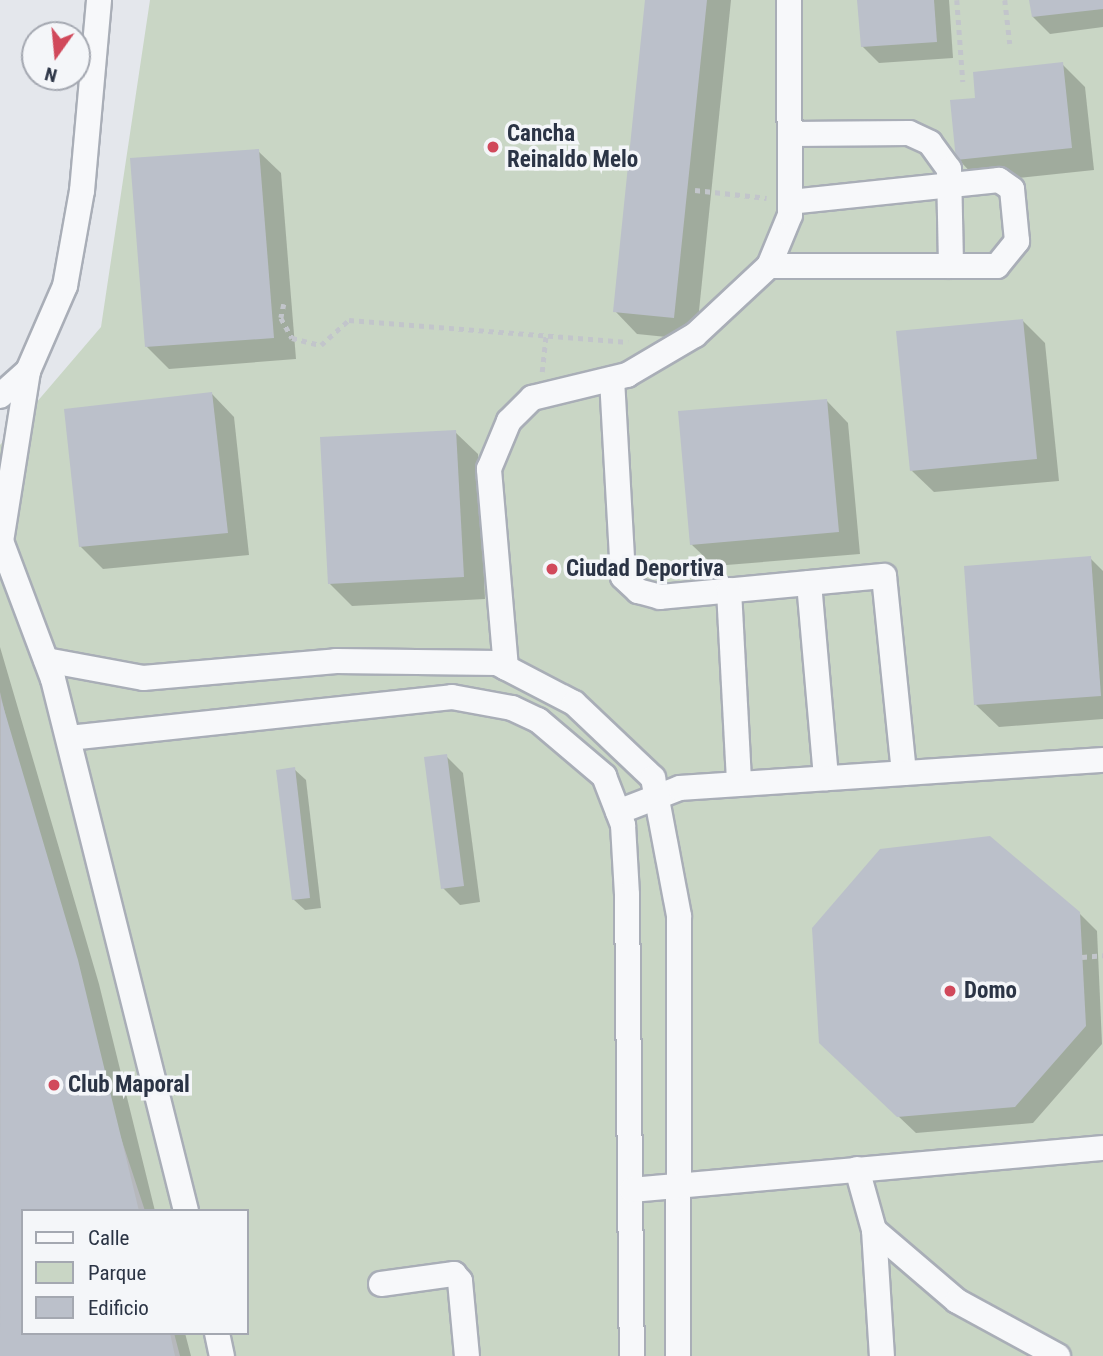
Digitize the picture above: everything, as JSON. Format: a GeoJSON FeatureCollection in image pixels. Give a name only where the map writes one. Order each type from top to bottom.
{"type":"FeatureCollection","features":[{"type":"Feature","properties":{"kind":"street"},"geometry":{"type":"LineString","coordinates":[[99,0],[82,191],[65,286],[28,371],[0,540],[46,660],[69,738],[186,1209]]}},
{"type":"Feature","properties":{"kind":"street"},"geometry":{"type":"LineString","coordinates":[[506,668],[489,470],[509,421],[532,398],[612,379],[695,335],[769,266],[784,200],[792,134],[789,0]]}},
{"type":"Feature","properties":{"kind":"street"},"geometry":{"type":"LineString","coordinates":[[792,134],[909,134],[944,157],[951,266]]}},
{"type":"Feature","properties":{"kind":"street"},"geometry":{"type":"LineString","coordinates":[[769,266],[997,266],[1017,241],[1007,184],[947,186],[784,200]]}},
{"type":"Feature","properties":{"kind":"street"},"geometry":{"type":"LineString","coordinates":[[0,396],[28,371]]}},
{"type":"Feature","properties":{"kind":"street"},"geometry":{"type":"LineString","coordinates":[[612,379],[623,576],[638,591],[660,597],[884,576],[904,773]]}},
{"type":"Feature","properties":{"kind":"street"},"geometry":{"type":"LineString","coordinates":[[809,583],[827,778]]}},
{"type":"Feature","properties":{"kind":"street"},"geometry":{"type":"LineString","coordinates":[[729,590],[739,784]]}},
{"type":"Feature","properties":{"kind":"street"},"geometry":{"type":"LineString","coordinates":[[46,660],[142,678],[336,661],[496,663],[574,703],[653,778],[679,916],[678,1356]]}},
{"type":"Feature","properties":{"kind":"street"},"geometry":{"type":"LineString","coordinates":[[69,738],[452,697],[512,708],[538,720],[604,776],[618,812],[627,895],[632,1356]]}},
{"type":"Feature","properties":{"kind":"street"},"geometry":{"type":"LineString","coordinates":[[618,812],[656,794],[739,784],[1103,760]]}},
{"type":"Feature","properties":{"kind":"street"},"geometry":{"type":"LineString","coordinates":[[632,1190],[1103,1148]]}},
{"type":"Feature","properties":{"kind":"street"},"geometry":{"type":"LineString","coordinates":[[856,1169],[874,1230],[882,1356]]}},
{"type":"Feature","properties":{"kind":"street"},"geometry":{"type":"LineString","coordinates":[[874,1230],[957,1301],[1058,1356]]}},
{"type":"Feature","properties":{"kind":"street"},"geometry":{"type":"LineString","coordinates":[[381,1284],[454,1274],[463,1296],[467,1356]]}},
{"type":"Feature","properties":{"kind":"street"},"geometry":{"type":"LineString","coordinates":[[217,1335],[222,1356]]}},
{"type":"Feature","properties":{"kind":"path"},"geometry":{"type":"LineString","coordinates":[[957,0],[963,82]]}},
{"type":"Feature","properties":{"kind":"path"},"geometry":{"type":"LineString","coordinates":[[1005,0],[1010,44]]}},
{"type":"Feature","properties":{"kind":"path"},"geometry":{"type":"LineString","coordinates":[[695,190],[784,200]]}},
{"type":"Feature","properties":{"kind":"path"},"geometry":{"type":"LineString","coordinates":[[284,304],[281,318],[292,338],[321,345],[349,320],[628,342]]}},
{"type":"Feature","properties":{"kind":"path"},"geometry":{"type":"LineString","coordinates":[[542,373],[546,336]]}},
{"type":"Feature","properties":{"kind":"path"},"geometry":{"type":"LineString","coordinates":[[1082,957],[1103,955]]}},
{"type":"Feature","properties":{"kind":"green space","name":"Ciudad Deportiva"},"geometry":{"type":"Polygon","coordinates":[[[150,0],[1103,0],[1103,1356],[180,1356],[175,1335],[248,1335],[248,1209],[144,1209],[62,958],[0,692],[0,445],[101,327],[150,0]]]}},
{"type":"Feature","properties":{"kind":"building"},"geometry":{"type":"Polygon","coordinates":[[[645,0],[707,0],[674,318],[613,312],[645,0]]]}},
{"type":"Feature","properties":{"kind":"building"},"geometry":{"type":"Polygon","coordinates":[[[857,0],[934,0],[937,42],[861,47],[857,0]]]}},
{"type":"Feature","properties":{"kind":"building"},"geometry":{"type":"Polygon","coordinates":[[[1029,0],[1103,0],[1103,9],[1032,17],[1029,0]]]}},
{"type":"Feature","properties":{"kind":"building"},"geometry":{"type":"Polygon","coordinates":[[[1063,62],[1072,148],[956,160],[950,100],[975,98],[973,72],[1063,62]]]}},
{"type":"Feature","properties":{"kind":"building"},"geometry":{"type":"Polygon","coordinates":[[[259,149],[274,338],[145,347],[130,158],[259,149]]]}},
{"type":"Feature","properties":{"kind":"building"},"geometry":{"type":"Polygon","coordinates":[[[1023,319],[1037,459],[910,471],[896,331],[1023,319]]]}},
{"type":"Feature","properties":{"kind":"building"},"geometry":{"type":"Polygon","coordinates":[[[212,392],[228,533],[79,547],[64,409],[212,392]]]}},
{"type":"Feature","properties":{"kind":"building"},"geometry":{"type":"Polygon","coordinates":[[[827,399],[839,532],[690,545],[678,411],[827,399]]]}},
{"type":"Feature","properties":{"kind":"building"},"geometry":{"type":"Polygon","coordinates":[[[456,430],[464,577],[328,584],[320,437],[456,430]]]}},
{"type":"Feature","properties":{"kind":"building"},"geometry":{"type":"Polygon","coordinates":[[[1091,556],[1101,696],[974,705],[964,566],[1091,556]]]}},
{"type":"Feature","properties":{"kind":"building","name":"Club Maporal"},"geometry":{"type":"Polygon","coordinates":[[[1,699],[78,960],[139,1209],[21,1209],[21,1335],[170,1335],[175,1356],[0,1356],[1,699]]]}},
{"type":"Feature","properties":{"kind":"building"},"geometry":{"type":"Polygon","coordinates":[[[447,754],[464,886],[441,889],[424,757],[447,754]]]}},
{"type":"Feature","properties":{"kind":"building"},"geometry":{"type":"Polygon","coordinates":[[[295,767],[310,898],[292,900],[276,770],[295,767]]]}},
{"type":"Feature","properties":{"kind":"building","name":"Domo"},"geometry":{"type":"Polygon","coordinates":[[[990,836],[1080,912],[1086,1026],[1015,1107],[897,1117],[819,1043],[812,928],[880,849],[990,836]]]}},
{"type":"Feature","properties":{"kind":"place","name":"Cancha Reinaldo Melo"},"geometry":{"type":"Point","coordinates":[493,147]}},
{"type":"Feature","properties":{"kind":"place","name":"Ciudad Deportiva"},"geometry":{"type":"Point","coordinates":[552,569]}},
{"type":"Feature","properties":{"kind":"place","name":"Domo"},"geometry":{"type":"Point","coordinates":[950,991]}},
{"type":"Feature","properties":{"kind":"place","name":"Club Maporal"},"geometry":{"type":"Point","coordinates":[54,1085]}}]}
